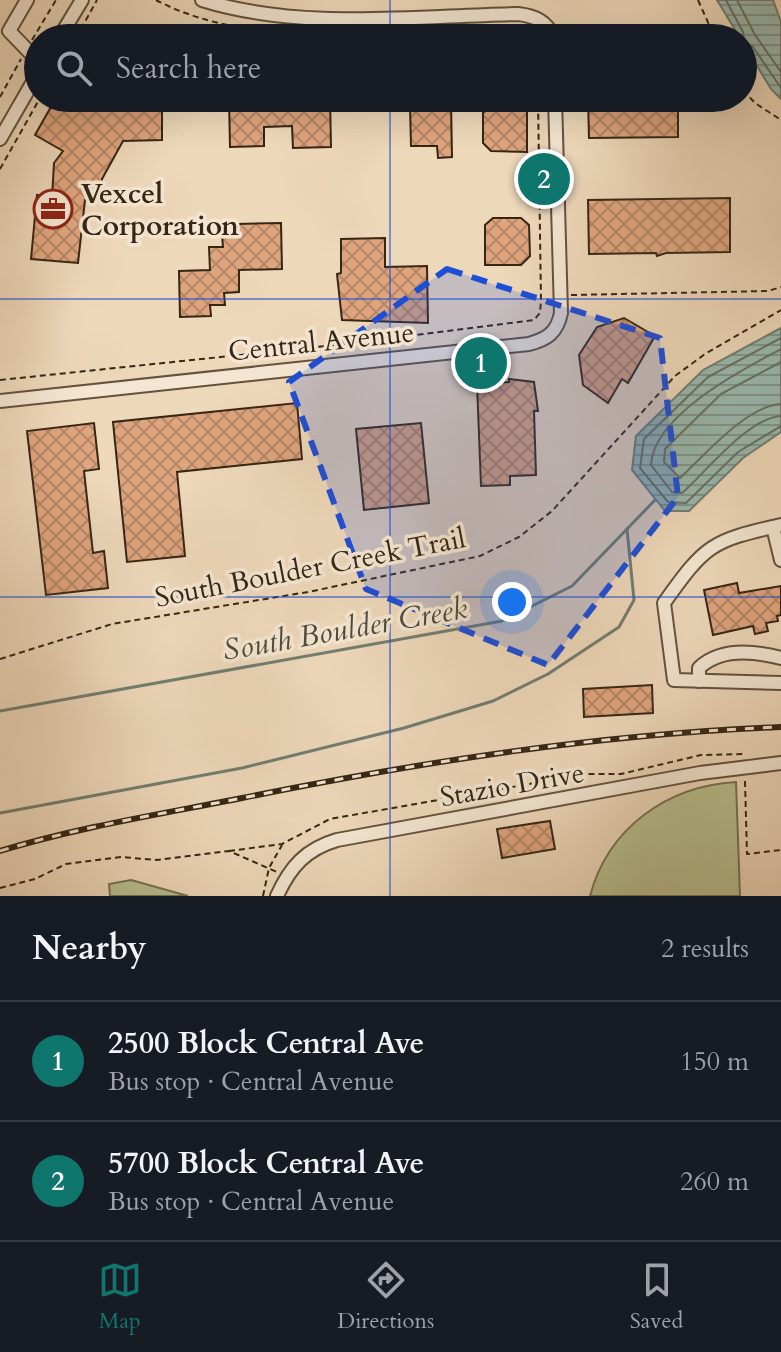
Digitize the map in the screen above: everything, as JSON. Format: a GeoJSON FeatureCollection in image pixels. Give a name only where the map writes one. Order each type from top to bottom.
{"type":"FeatureCollection","features":[{"type":"Feature","properties":{"kind":"street"},"geometry":{"type":"LineString","coordinates":[[24,47],[9,31],[27,0]]}},
{"type":"Feature","properties":{"kind":"street"},"geometry":{"type":"LineString","coordinates":[[67,24],[82,0]]}},
{"type":"Feature","properties":{"kind":"street"},"geometry":{"type":"LineString","coordinates":[[202,0],[261,15],[518,14],[535,16],[544,24]]}},
{"type":"Feature","properties":{"kind":"street"},"geometry":{"type":"LineString","coordinates":[[0,139],[24,97]]}},
{"type":"Feature","properties":{"kind":"street","name":"Central Avenue"},"geometry":{"type":"LineString","coordinates":[[0,401],[529,344],[546,339],[557,326],[561,296],[555,112]]}},
{"type":"Feature","properties":{"kind":"street"},"geometry":{"type":"LineString","coordinates":[[781,560],[777,526],[722,539],[693,562],[664,603],[674,680],[781,683]]}},
{"type":"Feature","properties":{"kind":"street"},"geometry":{"type":"LineString","coordinates":[[699,681],[699,668],[711,657],[736,653],[781,658]]}},
{"type":"Feature","properties":{"kind":"street","name":"Stazio Drive"},"geometry":{"type":"LineString","coordinates":[[277,896],[286,876],[317,846],[337,840],[700,773],[781,763]]}},
{"type":"Feature","properties":{"kind":"path"},"geometry":{"type":"LineString","coordinates":[[84,24],[97,0]]}},
{"type":"Feature","properties":{"kind":"path"},"geometry":{"type":"LineString","coordinates":[[698,0],[709,24]]}},
{"type":"Feature","properties":{"kind":"path"},"geometry":{"type":"LineString","coordinates":[[757,104],[781,120]]}},
{"type":"Feature","properties":{"kind":"path"},"geometry":{"type":"LineString","coordinates":[[0,169],[32,112]]}},
{"type":"Feature","properties":{"kind":"path"},"geometry":{"type":"LineString","coordinates":[[0,380],[523,323],[540,313],[538,112]]}},
{"type":"Feature","properties":{"kind":"path"},"geometry":{"type":"LineString","coordinates":[[541,297],[768,291],[781,287]]}},
{"type":"Feature","properties":{"kind":"path","name":"South Boulder Creek Trail"},"geometry":{"type":"LineString","coordinates":[[0,659],[112,624],[308,592],[480,556],[519,537],[552,511],[675,376],[705,354],[781,310]]}},
{"type":"Feature","properties":{"kind":"path"},"geometry":{"type":"LineString","coordinates":[[263,896],[269,868],[282,844]]}},
{"type":"Feature","properties":{"kind":"path"},"geometry":{"type":"LineString","coordinates":[[0,888],[35,879],[66,864],[121,857],[157,860],[229,851],[286,876]]}},
{"type":"Feature","properties":{"kind":"highlighted area"},"geometry":{"type":"Polygon","coordinates":[[[447,269],[660,338],[678,497],[548,665],[366,589],[289,382],[447,269]]]}},
{"type":"Feature","properties":{"kind":"green space"},"geometry":{"type":"Polygon","coordinates":[[[736,782],[740,896],[590,896],[611,850],[644,815],[687,792],[736,782]]]}},
{"type":"Feature","properties":{"kind":"green space"},"geometry":{"type":"Polygon","coordinates":[[[131,880],[188,896],[110,896],[109,884],[131,880]]]}},
{"type":"Feature","properties":{"kind":"water"},"geometry":{"type":"Polygon","coordinates":[[[717,0],[773,0],[781,22],[781,99],[757,66],[757,24],[732,24],[717,0]]]}},
{"type":"Feature","properties":{"kind":"water"},"geometry":{"type":"Polygon","coordinates":[[[781,328],[781,432],[743,458],[689,511],[665,511],[632,470],[636,436],[703,370],[781,328]]]}},
{"type":"Feature","properties":{"kind":"building"},"geometry":{"type":"Polygon","coordinates":[[[48,112],[162,112],[162,140],[123,141],[102,179],[102,201],[85,200],[78,263],[31,259],[37,195],[52,197],[54,163],[63,151],[35,135],[48,112]]]}},
{"type":"Feature","properties":{"kind":"building"},"geometry":{"type":"Polygon","coordinates":[[[229,112],[330,112],[331,147],[293,148],[292,126],[264,127],[264,146],[230,147],[229,112]]]}},
{"type":"Feature","properties":{"kind":"building"},"geometry":{"type":"Polygon","coordinates":[[[410,112],[451,112],[452,157],[438,158],[437,146],[411,146],[410,112]]]}},
{"type":"Feature","properties":{"kind":"building"},"geometry":{"type":"Polygon","coordinates":[[[527,112],[527,152],[491,151],[483,143],[483,113],[527,112]]]}},
{"type":"Feature","properties":{"kind":"building"},"geometry":{"type":"Polygon","coordinates":[[[588,112],[678,112],[678,137],[589,138],[588,112]]]}},
{"type":"Feature","properties":{"kind":"building"},"geometry":{"type":"Polygon","coordinates":[[[730,198],[730,252],[666,253],[657,256],[656,253],[589,254],[588,200],[730,198]]]}},
{"type":"Feature","properties":{"kind":"building"},"geometry":{"type":"Polygon","coordinates":[[[493,218],[521,218],[529,225],[530,256],[521,265],[485,265],[485,225],[493,218]]]}},
{"type":"Feature","properties":{"kind":"building"},"geometry":{"type":"Polygon","coordinates":[[[281,223],[282,269],[239,270],[239,292],[224,293],[225,305],[210,305],[211,316],[180,317],[179,271],[210,270],[209,247],[223,247],[222,235],[237,235],[237,224],[281,223]]]}},
{"type":"Feature","properties":{"kind":"building"},"geometry":{"type":"Polygon","coordinates":[[[385,238],[385,267],[427,266],[428,323],[342,320],[337,274],[341,273],[341,239],[385,238]]]}},
{"type":"Feature","properties":{"kind":"building"},"geometry":{"type":"Polygon","coordinates":[[[624,318],[655,336],[628,383],[622,379],[608,403],[583,385],[579,355],[597,327],[624,318]]]}},
{"type":"Feature","properties":{"kind":"building"},"geometry":{"type":"Polygon","coordinates":[[[509,379],[534,382],[538,411],[534,411],[536,475],[510,476],[510,485],[481,486],[477,384],[509,382],[509,379]]]}},
{"type":"Feature","properties":{"kind":"building"},"geometry":{"type":"Polygon","coordinates":[[[297,403],[302,459],[177,472],[185,556],[127,562],[113,422],[297,403]]]}},
{"type":"Feature","properties":{"kind":"building"},"geometry":{"type":"Polygon","coordinates":[[[94,423],[99,469],[84,471],[93,553],[104,551],[108,588],[46,595],[27,431],[94,423]]]}},
{"type":"Feature","properties":{"kind":"building"},"geometry":{"type":"Polygon","coordinates":[[[421,423],[429,503],[364,510],[356,429],[421,423]]]}},
{"type":"Feature","properties":{"kind":"building"},"geometry":{"type":"Polygon","coordinates":[[[737,583],[739,593],[781,586],[781,615],[777,616],[778,621],[766,623],[768,631],[755,634],[753,626],[713,635],[704,590],[737,583]]]}},
{"type":"Feature","properties":{"kind":"building"},"geometry":{"type":"Polygon","coordinates":[[[652,685],[653,713],[584,717],[583,689],[652,685]]]}},
{"type":"Feature","properties":{"kind":"building"},"geometry":{"type":"Polygon","coordinates":[[[550,821],[555,849],[502,858],[497,829],[550,821]]]}},
{"type":"Feature","properties":{"kind":"waterway","name":"South Boulder Creek"},"geometry":{"type":"LineString","coordinates":[[0,711],[502,621],[572,586],[655,500]]}},
{"type":"Feature","properties":{"kind":"waterway"},"geometry":{"type":"LineString","coordinates":[[0,813],[242,768],[404,728],[493,701],[548,674],[619,627],[634,600],[627,529]]}},
{"type":"Feature","properties":{"kind":"railway"},"geometry":{"type":"LineString","coordinates":[[0,851],[120,822],[443,762],[645,736],[781,727]]}},
{"type":"Feature","properties":{"kind":"place","name":"5700 Block Central Ave"},"geometry":{"type":"Point","coordinates":[544,179]}},
{"type":"Feature","properties":{"kind":"place","name":"Vexcel Corporation"},"geometry":{"type":"Point","coordinates":[53,209]}},
{"type":"Feature","properties":{"kind":"place","name":"2500 Block Central Ave"},"geometry":{"type":"Point","coordinates":[481,363]}}]}
